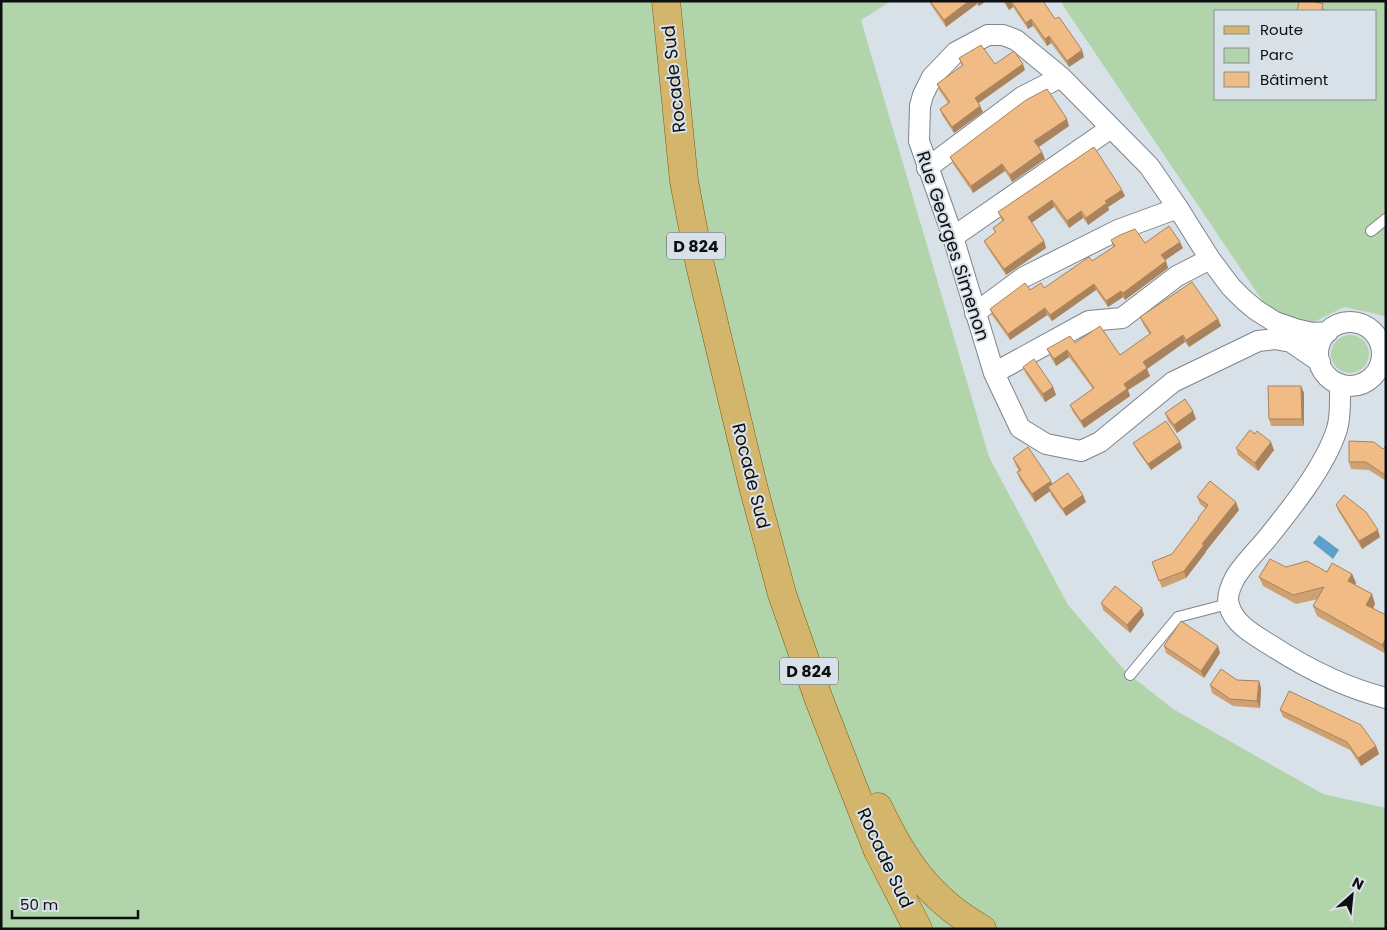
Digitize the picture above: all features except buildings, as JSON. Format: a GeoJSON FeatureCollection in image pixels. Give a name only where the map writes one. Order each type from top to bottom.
{"type":"FeatureCollection","features":[{"type":"Feature","properties":{"kind":"main road","name":"Rocade Sud"},"geometry":{"type":"LineString","coordinates":[[666,1],[684,181],[700,265],[753,486],[782,594],[818,698],[878,851],[918,929]]}},
{"type":"Feature","properties":{"kind":"main road"},"geometry":{"type":"LineString","coordinates":[[753,486],[868,786],[897,846],[918,875],[941,900],[964,919],[982,929]]}},
{"type":"Feature","properties":{"kind":"main road"},"geometry":{"type":"LineString","coordinates":[[878,851],[911,929]]}},
{"type":"Feature","properties":{"kind":"street","name":"Rue Georges Simenon"},"geometry":{"type":"LineString","coordinates":[[1320,362],[1291,342],[1275,339],[1258,341],[1174,382],[1100,442],[1081,450],[1046,444],[1020,428],[994,373],[953,237],[919,141],[920,106],[923,95],[938,70],[956,52],[988,35],[1003,35],[1016,40],[1061,77],[1149,166],[1210,259],[1231,287],[1256,310],[1274,322],[1312,333],[1328,332]]}},
{"type":"Feature","properties":{"kind":"street"},"geometry":{"type":"LineString","coordinates":[[927,168],[1022,97],[1061,77]]}},
{"type":"Feature","properties":{"kind":"street"},"geometry":{"type":"LineString","coordinates":[[953,237],[1111,128]]}},
{"type":"Feature","properties":{"kind":"street"},"geometry":{"type":"LineString","coordinates":[[975,313],[1024,277],[1118,230],[1178,208]]}},
{"type":"Feature","properties":{"kind":"street"},"geometry":{"type":"LineString","coordinates":[[994,373],[1090,322],[1122,318],[1177,276],[1210,259]]}},
{"type":"Feature","properties":{"kind":"street"},"geometry":{"type":"LineString","coordinates":[[1350,322],[1377,330],[1382,349],[1383,364],[1374,375],[1358,385],[1349,386],[1340,384],[1327,375],[1320,362],[1319,349],[1328,332],[1350,322]]}},
{"type":"Feature","properties":{"kind":"street"},"geometry":{"type":"LineString","coordinates":[[1340,384],[1338,428],[1326,454],[1312,478],[1237,574],[1230,589],[1228,604],[1232,614],[1243,626],[1278,650],[1309,668],[1368,694],[1386,698]]}},
{"type":"Feature","properties":{"kind":"lane"},"geometry":{"type":"LineString","coordinates":[[1371,231],[1386,219]]}},
{"type":"Feature","properties":{"kind":"lane"},"geometry":{"type":"LineString","coordinates":[[1130,675],[1178,617],[1228,604]]}},
{"type":"Feature","properties":{"kind":"green space"},"geometry":{"type":"Polygon","coordinates":[[[1,1],[891,1],[861,20],[989,457],[1068,605],[1126,672],[1173,709],[1323,794],[1386,808],[1386,929],[1,929],[1,1]]]}},
{"type":"Feature","properties":{"kind":"green space"},"geometry":{"type":"Polygon","coordinates":[[[1060,1],[1386,1],[1386,317],[1344,307],[1312,323],[1270,312],[1060,1]]]}},
{"type":"Feature","properties":{"kind":"green space"},"geometry":{"type":"Polygon","coordinates":[[[1350,335],[1364,340],[1369,354],[1364,368],[1350,373],[1336,368],[1331,354],[1336,340],[1350,335]]]}},
{"type":"Feature","properties":{"kind":"water"},"geometry":{"type":"Polygon","coordinates":[[[1319,535],[1339,550],[1333,559],[1313,543],[1319,535]]]}}]}
